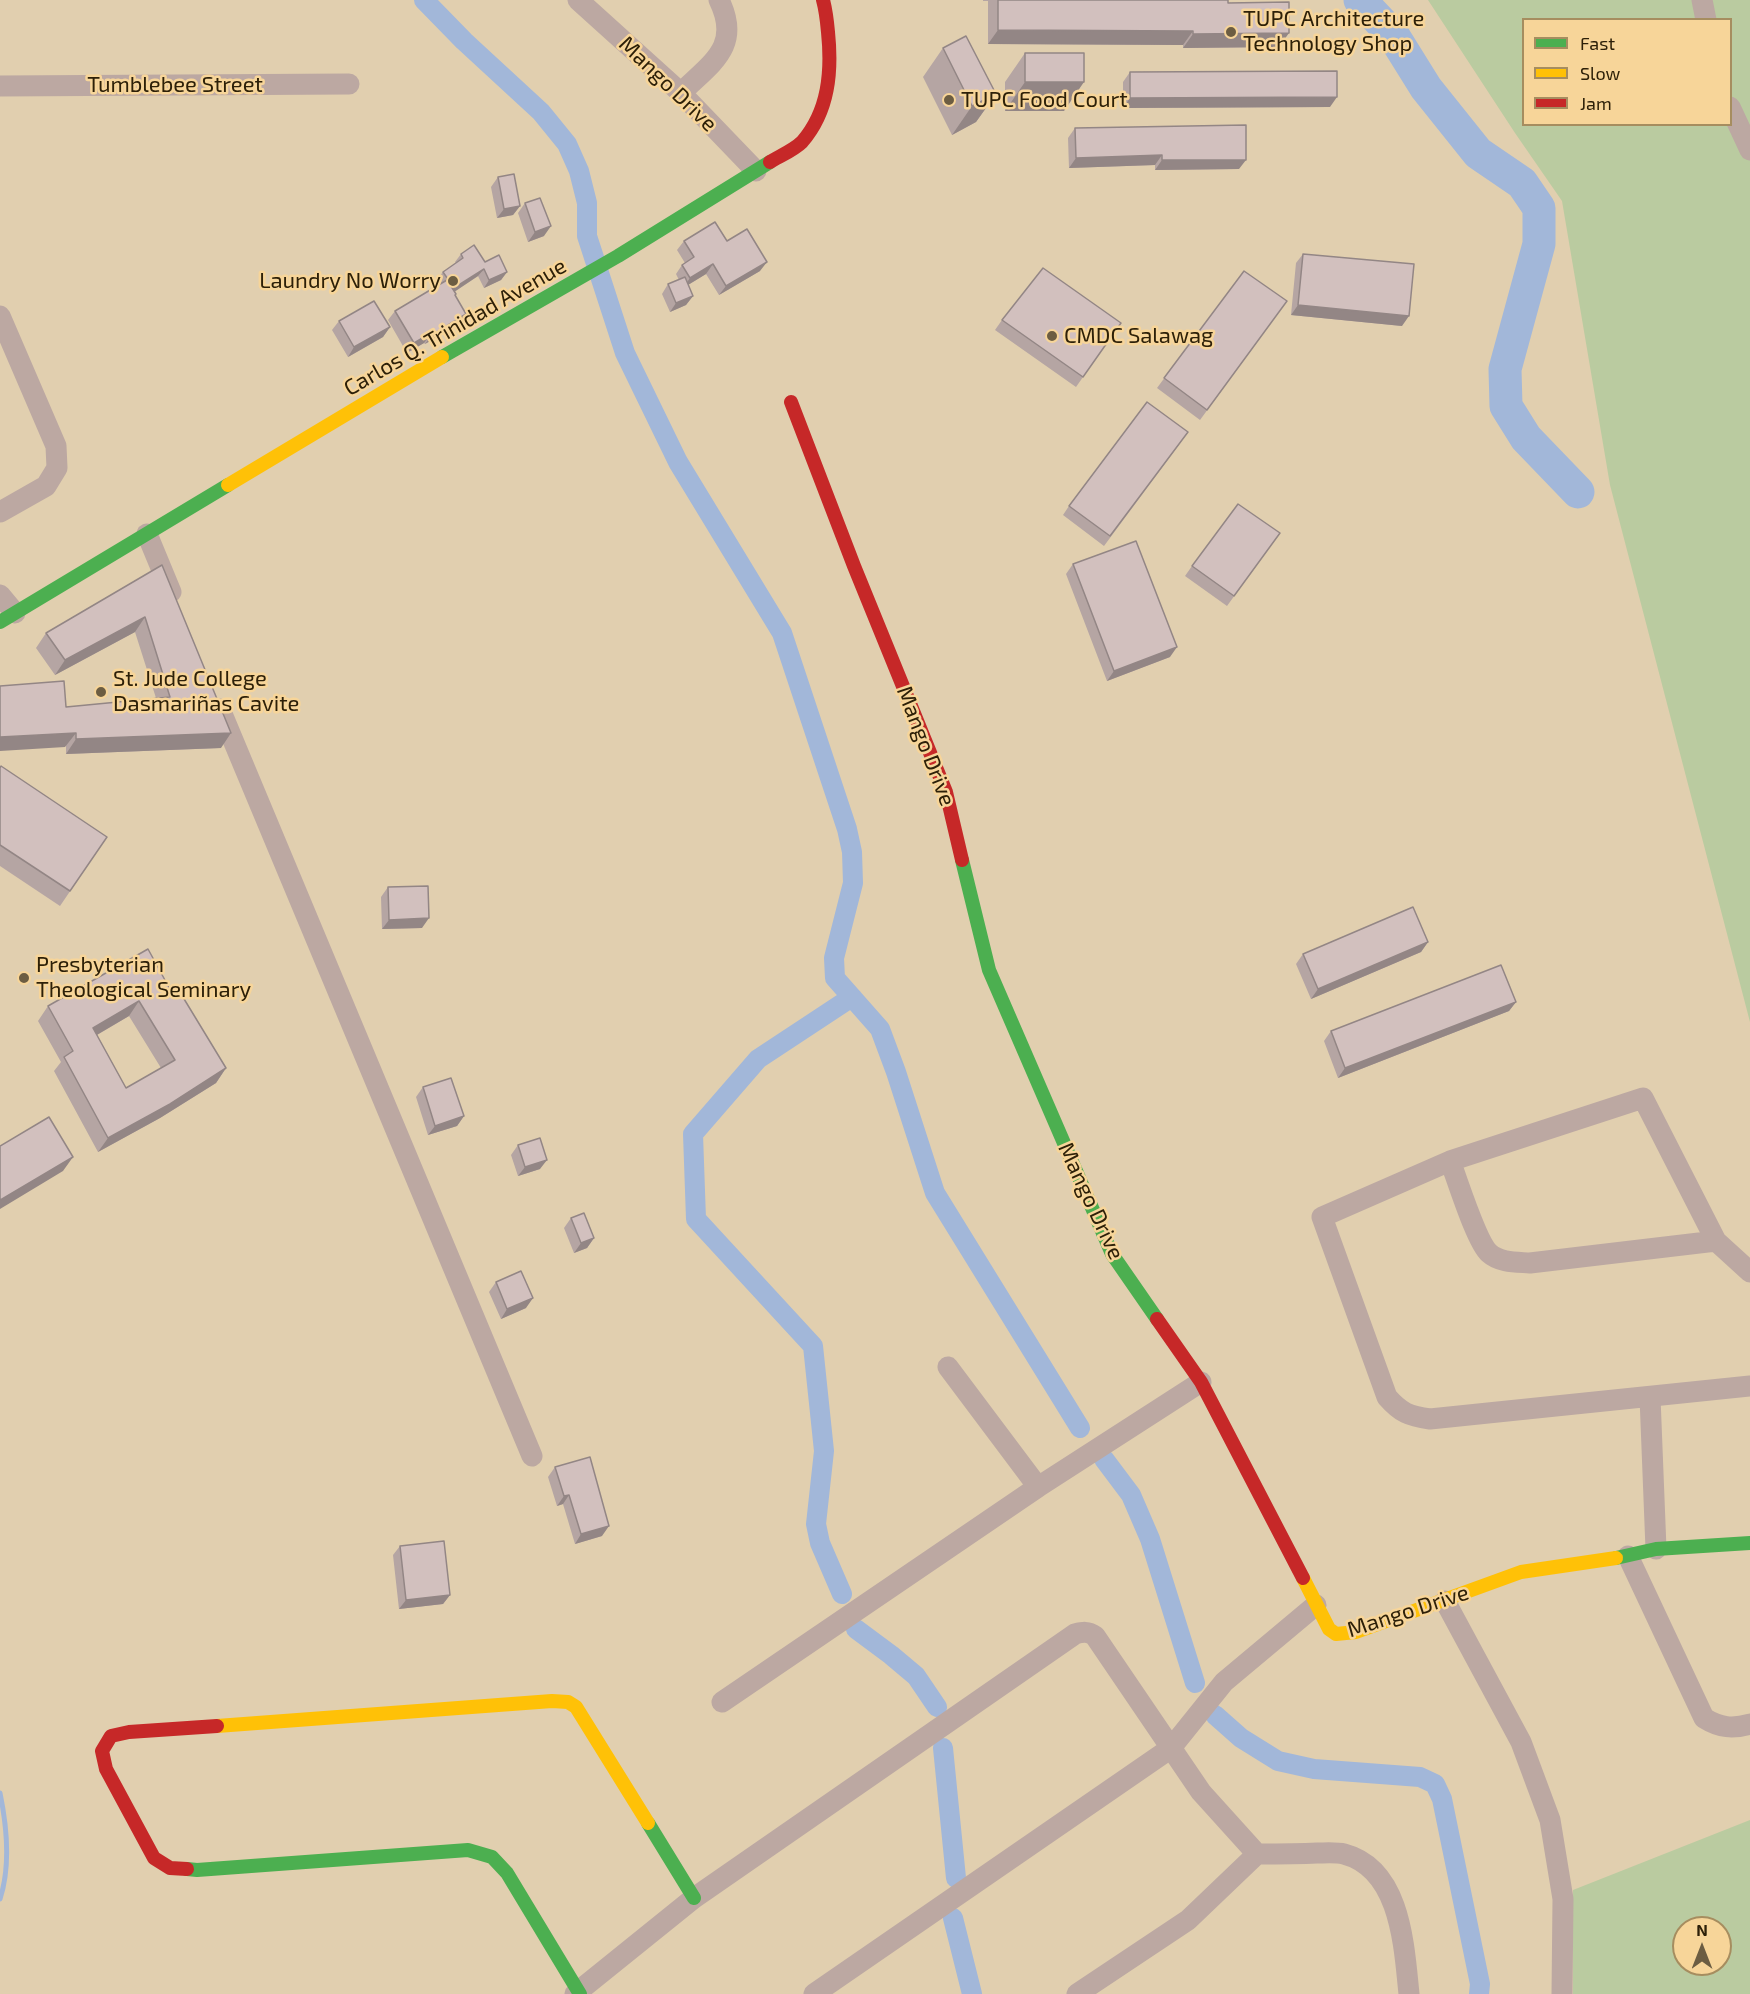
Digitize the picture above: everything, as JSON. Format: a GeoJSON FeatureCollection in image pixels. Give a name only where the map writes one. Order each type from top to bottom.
{"type":"FeatureCollection","features":[{"type":"Feature","properties":{"kind":"street","name":"Mango Drive"},"geometry":{"type":"LineString","coordinates":[[578,0],[681,93],[756,171]]}},
{"type":"Feature","properties":{"kind":"street"},"geometry":{"type":"LineString","coordinates":[[681,93],[723,51],[728,33],[719,0]]}},
{"type":"Feature","properties":{"kind":"street","name":"Carlos Q. Trinidad Avenue"},"geometry":{"type":"LineString","coordinates":[[8,617],[507,318],[560,291],[620,256],[800,144],[813,128],[830,73],[826,10],[823,0]]}},
{"type":"Feature","properties":{"kind":"street"},"geometry":{"type":"LineString","coordinates":[[1702,0],[1706,18]]}},
{"type":"Feature","properties":{"kind":"street","name":"Tumblebee Street"},"geometry":{"type":"LineString","coordinates":[[0,86],[349,84]]}},
{"type":"Feature","properties":{"kind":"street"},"geometry":{"type":"LineString","coordinates":[[1732,109],[1750,150]]}},
{"type":"Feature","properties":{"kind":"street"},"geometry":{"type":"LineString","coordinates":[[0,316],[56,446],[57,468],[46,486],[0,512]]}},
{"type":"Feature","properties":{"kind":"street","name":"Mango Drive"},"geometry":{"type":"LineString","coordinates":[[791,402],[854,566],[946,792],[989,970],[1112,1254],[1201,1382],[1329,1629],[1336,1634],[1346,1635],[1521,1572],[1628,1556],[1656,1549],[1750,1543]]}},
{"type":"Feature","properties":{"kind":"street"},"geometry":{"type":"LineString","coordinates":[[147,534],[179,611]]}},
{"type":"Feature","properties":{"kind":"street"},"geometry":{"type":"LineString","coordinates":[[0,595],[8,617]]}},
{"type":"Feature","properties":{"kind":"street"},"geometry":{"type":"LineString","coordinates":[[211,688],[532,1456]]}},
{"type":"Feature","properties":{"kind":"street"},"geometry":{"type":"LineString","coordinates":[[1750,1272],[1716,1241],[1643,1098],[1450,1161],[1322,1217],[1387,1397],[1397,1409],[1411,1416],[1430,1419],[1750,1386]]}},
{"type":"Feature","properties":{"kind":"street"},"geometry":{"type":"LineString","coordinates":[[1450,1161],[1480,1240],[1490,1254],[1507,1262],[1530,1263],[1716,1241]]}},
{"type":"Feature","properties":{"kind":"street"},"geometry":{"type":"LineString","coordinates":[[948,1367],[1038,1487]]}},
{"type":"Feature","properties":{"kind":"street"},"geometry":{"type":"LineString","coordinates":[[722,1702],[1038,1487],[1201,1382]]}},
{"type":"Feature","properties":{"kind":"street"},"geometry":{"type":"LineString","coordinates":[[1650,1397],[1656,1549]]}},
{"type":"Feature","properties":{"kind":"street"},"geometry":{"type":"LineString","coordinates":[[1628,1556],[1704,1718],[1723,1727],[1737,1728],[1750,1724]]}},
{"type":"Feature","properties":{"kind":"street"},"geometry":{"type":"LineString","coordinates":[[1445,1601],[1521,1742],[1550,1820],[1563,1899],[1562,1994]]}},
{"type":"Feature","properties":{"kind":"street"},"geometry":{"type":"LineString","coordinates":[[814,1994],[1171,1748],[1224,1682],[1316,1605]]}},
{"type":"Feature","properties":{"kind":"street"},"geometry":{"type":"LineString","coordinates":[[694,1898],[576,1707],[568,1702],[552,1701],[129,1732],[111,1736],[102,1751],[106,1769],[154,1858],[170,1868],[197,1870],[468,1850],[492,1857],[507,1873],[578,1993],[694,1898],[1075,1634],[1089,1632],[1095,1636],[1201,1792],[1257,1854]]}},
{"type":"Feature","properties":{"kind":"street"},"geometry":{"type":"LineString","coordinates":[[1077,1994],[1188,1920],[1257,1854],[1342,1853],[1362,1861],[1378,1875],[1395,1906],[1409,1994]]}},
{"type":"Feature","properties":{"kind":"green space"},"geometry":{"type":"Polygon","coordinates":[[[1428,0],[1750,0],[1750,1022],[1610,485],[1562,201],[1428,0]]]}},
{"type":"Feature","properties":{"kind":"green space"},"geometry":{"type":"Polygon","coordinates":[[[1750,1820],[1750,1994],[1573,1994],[1573,1890],[1750,1820]]]}},
{"type":"Feature","properties":{"kind":"building"},"geometry":{"type":"Polygon","coordinates":[[[998,0],[1289,2],[1289,33],[1193,34],[1193,31],[998,30],[998,0]]]}},
{"type":"Feature","properties":{"kind":"building"},"geometry":{"type":"Polygon","coordinates":[[[966,36],[996,94],[972,106],[943,48],[966,36]]]}},
{"type":"Feature","properties":{"kind":"building"},"geometry":{"type":"Polygon","coordinates":[[[1025,53],[1084,53],[1084,82],[1025,82],[1025,53]]]}},
{"type":"Feature","properties":{"kind":"building"},"geometry":{"type":"Polygon","coordinates":[[[1337,71],[1337,97],[1130,98],[1130,72],[1337,71]]]}},
{"type":"Feature","properties":{"kind":"building"},"geometry":{"type":"Polygon","coordinates":[[[1246,125],[1246,160],[1162,160],[1162,155],[1076,158],[1075,128],[1246,125]]]}},
{"type":"Feature","properties":{"kind":"building"},"geometry":{"type":"Polygon","coordinates":[[[514,174],[520,206],[504,209],[498,177],[514,174]]]}},
{"type":"Feature","properties":{"kind":"building"},"geometry":{"type":"Polygon","coordinates":[[[540,198],[551,226],[535,232],[525,203],[540,198]]]}},
{"type":"Feature","properties":{"kind":"building"},"geometry":{"type":"Polygon","coordinates":[[[715,222],[727,241],[747,229],[767,262],[726,286],[713,264],[690,278],[682,265],[694,257],[684,241],[715,222]]]}},
{"type":"Feature","properties":{"kind":"building"},"geometry":{"type":"Polygon","coordinates":[[[474,245],[485,262],[499,255],[507,272],[489,280],[484,269],[454,288],[443,272],[463,258],[461,254],[474,245]]]}},
{"type":"Feature","properties":{"kind":"building"},"geometry":{"type":"Polygon","coordinates":[[[1303,254],[1414,264],[1409,316],[1298,305],[1303,254]]]}},
{"type":"Feature","properties":{"kind":"building"},"geometry":{"type":"Polygon","coordinates":[[[1043,268],[1121,323],[1083,377],[1002,320],[1043,268]]]}},
{"type":"Feature","properties":{"kind":"building"},"geometry":{"type":"Polygon","coordinates":[[[1244,271],[1287,301],[1207,410],[1164,378],[1244,271]]]}},
{"type":"Feature","properties":{"kind":"building"},"geometry":{"type":"Polygon","coordinates":[[[685,277],[693,296],[676,303],[668,284],[685,277]]]}},
{"type":"Feature","properties":{"kind":"building"},"geometry":{"type":"Polygon","coordinates":[[[447,280],[466,314],[414,343],[395,311],[447,280]]]}},
{"type":"Feature","properties":{"kind":"building"},"geometry":{"type":"Polygon","coordinates":[[[374,301],[390,327],[354,347],[339,321],[374,301]]]}},
{"type":"Feature","properties":{"kind":"building"},"geometry":{"type":"Polygon","coordinates":[[[1147,402],[1188,432],[1110,536],[1069,506],[1147,402]]]}},
{"type":"Feature","properties":{"kind":"building"},"geometry":{"type":"Polygon","coordinates":[[[1238,504],[1280,533],[1234,596],[1192,566],[1238,504]]]}},
{"type":"Feature","properties":{"kind":"building"},"geometry":{"type":"Polygon","coordinates":[[[1136,541],[1177,647],[1114,671],[1073,564],[1136,541]]]}},
{"type":"Feature","properties":{"kind":"building"},"geometry":{"type":"Polygon","coordinates":[[[162,565],[231,733],[76,739],[76,733],[0,737],[0,686],[64,681],[66,707],[170,697],[145,617],[65,660],[46,633],[162,565]]]}},
{"type":"Feature","properties":{"kind":"building"},"geometry":{"type":"Polygon","coordinates":[[[1,766],[107,837],[70,891],[0,845],[1,766]]]}},
{"type":"Feature","properties":{"kind":"building"},"geometry":{"type":"Polygon","coordinates":[[[428,886],[429,918],[389,920],[388,887],[428,886]]]}},
{"type":"Feature","properties":{"kind":"building"},"geometry":{"type":"Polygon","coordinates":[[[1413,907],[1428,942],[1318,989],[1303,954],[1413,907]]]}},
{"type":"Feature","properties":{"kind":"building"},"geometry":{"type":"Polygon","coordinates":[[[148,949],[172,993],[178,989],[226,1068],[170,1104],[108,1138],[64,1057],[73,1051],[48,1006],[148,949]],[[139,1001],[93,1028],[126,1088],[175,1060],[139,1001]]]}},
{"type":"Feature","properties":{"kind":"building"},"geometry":{"type":"Polygon","coordinates":[[[1501,965],[1516,1002],[1345,1068],[1331,1031],[1501,965]]]}},
{"type":"Feature","properties":{"kind":"building"},"geometry":{"type":"Polygon","coordinates":[[[451,1078],[464,1116],[435,1126],[423,1087],[451,1078]]]}},
{"type":"Feature","properties":{"kind":"building"},"geometry":{"type":"Polygon","coordinates":[[[49,1117],[73,1157],[0,1200],[0,1146],[49,1117]]]}},
{"type":"Feature","properties":{"kind":"building"},"geometry":{"type":"Polygon","coordinates":[[[540,1138],[547,1160],[525,1167],[518,1145],[540,1138]]]}},
{"type":"Feature","properties":{"kind":"building"},"geometry":{"type":"Polygon","coordinates":[[[584,1213],[594,1238],[581,1243],[571,1218],[584,1213]]]}},
{"type":"Feature","properties":{"kind":"building"},"geometry":{"type":"Polygon","coordinates":[[[521,1271],[533,1298],[507,1309],[496,1282],[521,1271]]]}},
{"type":"Feature","properties":{"kind":"building"},"geometry":{"type":"Polygon","coordinates":[[[590,1457],[609,1526],[581,1534],[569,1495],[564,1496],[555,1467],[590,1457]]]}},
{"type":"Feature","properties":{"kind":"building"},"geometry":{"type":"Polygon","coordinates":[[[444,1541],[450,1595],[406,1600],[400,1546],[444,1541]]]}},
{"type":"Feature","properties":{"kind":"waterway"},"geometry":{"type":"LineString","coordinates":[[424,0],[464,41],[541,112],[567,144],[579,171],[587,203],[587,236],[625,353],[678,462],[782,633],[847,829],[852,852],[853,883],[834,958],[835,978],[880,1029],[935,1193],[1080,1428]]}},
{"type":"Feature","properties":{"kind":"waterway"},"geometry":{"type":"LineString","coordinates":[[1360,0],[1393,35],[1426,88],[1478,153],[1522,183],[1539,208],[1539,244],[1505,369],[1506,406],[1526,438],[1578,492]]}},
{"type":"Feature","properties":{"kind":"waterway"},"geometry":{"type":"LineString","coordinates":[[842,1594],[820,1543],[816,1524],[824,1451],[813,1346],[696,1219],[693,1134],[758,1059],[852,997]]}},
{"type":"Feature","properties":{"kind":"waterway"},"geometry":{"type":"LineString","coordinates":[[1104,1459],[1131,1495],[1150,1539],[1195,1683]]}},
{"type":"Feature","properties":{"kind":"waterway"},"geometry":{"type":"LineString","coordinates":[[856,1629],[916,1676],[937,1707]]}},
{"type":"Feature","properties":{"kind":"waterway"},"geometry":{"type":"LineString","coordinates":[[1215,1715],[1241,1738],[1278,1761],[1314,1769],[1420,1777],[1435,1784],[1442,1799],[1480,1984],[1479,1994]]}},
{"type":"Feature","properties":{"kind":"waterway"},"geometry":{"type":"LineString","coordinates":[[943,1748],[956,1878]]}},
{"type":"Feature","properties":{"kind":"waterway"},"geometry":{"type":"LineString","coordinates":[[0,1793],[7,1846],[6,1873],[0,1899]]}},
{"type":"Feature","properties":{"kind":"waterway"},"geometry":{"type":"LineString","coordinates":[[953,1918],[972,1994]]}},
{"type":"Feature","properties":{"kind":"traffic: fast"},"geometry":{"type":"LineString","coordinates":[[442,357],[618,256],[770,162]]}},
{"type":"Feature","properties":{"kind":"traffic: fast"},"geometry":{"type":"LineString","coordinates":[[0,622],[228,485]]}},
{"type":"Feature","properties":{"kind":"traffic: fast"},"geometry":{"type":"LineString","coordinates":[[962,860],[989,970],[1112,1254],[1157,1319]]}},
{"type":"Feature","properties":{"kind":"traffic: fast"},"geometry":{"type":"LineString","coordinates":[[1616,1558],[1656,1549],[1750,1543]]}},
{"type":"Feature","properties":{"kind":"traffic: fast"},"geometry":{"type":"LineString","coordinates":[[648,1823],[694,1898]]}},
{"type":"Feature","properties":{"kind":"traffic: fast"},"geometry":{"type":"LineString","coordinates":[[187,1869],[468,1850],[492,1857],[507,1873],[580,1994]]}},
{"type":"Feature","properties":{"kind":"traffic: slow"},"geometry":{"type":"LineString","coordinates":[[228,485],[442,357]]}},
{"type":"Feature","properties":{"kind":"traffic: slow"},"geometry":{"type":"LineString","coordinates":[[1303,1578],[1329,1629],[1336,1634],[1356,1632],[1521,1572],[1616,1558]]}},
{"type":"Feature","properties":{"kind":"traffic: slow"},"geometry":{"type":"LineString","coordinates":[[217,1726],[552,1701],[568,1702],[576,1707],[648,1823]]}},
{"type":"Feature","properties":{"kind":"traffic: jam"},"geometry":{"type":"LineString","coordinates":[[770,162],[802,142],[811,130],[823,104],[829,76],[829,47],[823,0]]}},
{"type":"Feature","properties":{"kind":"traffic: jam"},"geometry":{"type":"LineString","coordinates":[[791,402],[854,566],[946,792],[962,860]]}},
{"type":"Feature","properties":{"kind":"traffic: jam"},"geometry":{"type":"LineString","coordinates":[[1157,1319],[1201,1382],[1303,1578]]}},
{"type":"Feature","properties":{"kind":"traffic: jam"},"geometry":{"type":"LineString","coordinates":[[187,1869],[170,1868],[154,1858],[106,1769],[102,1751],[111,1736],[129,1732],[217,1726]]}},
{"type":"Feature","properties":{"kind":"place","name":"TUPC Architecture Technology Shop"},"geometry":{"type":"Point","coordinates":[1231,32]}},
{"type":"Feature","properties":{"kind":"place","name":"TUPC Food Court"},"geometry":{"type":"Point","coordinates":[949,100]}},
{"type":"Feature","properties":{"kind":"place","name":"Laundry No Worry"},"geometry":{"type":"Point","coordinates":[453,281]}},
{"type":"Feature","properties":{"kind":"place","name":"CMDC Salawag"},"geometry":{"type":"Point","coordinates":[1052,336]}},
{"type":"Feature","properties":{"kind":"place","name":"St. Jude College Dasmariñas Cavite"},"geometry":{"type":"Point","coordinates":[101,692]}},
{"type":"Feature","properties":{"kind":"place","name":"Presbyterian Theological Seminary"},"geometry":{"type":"Point","coordinates":[24,978]}}]}
